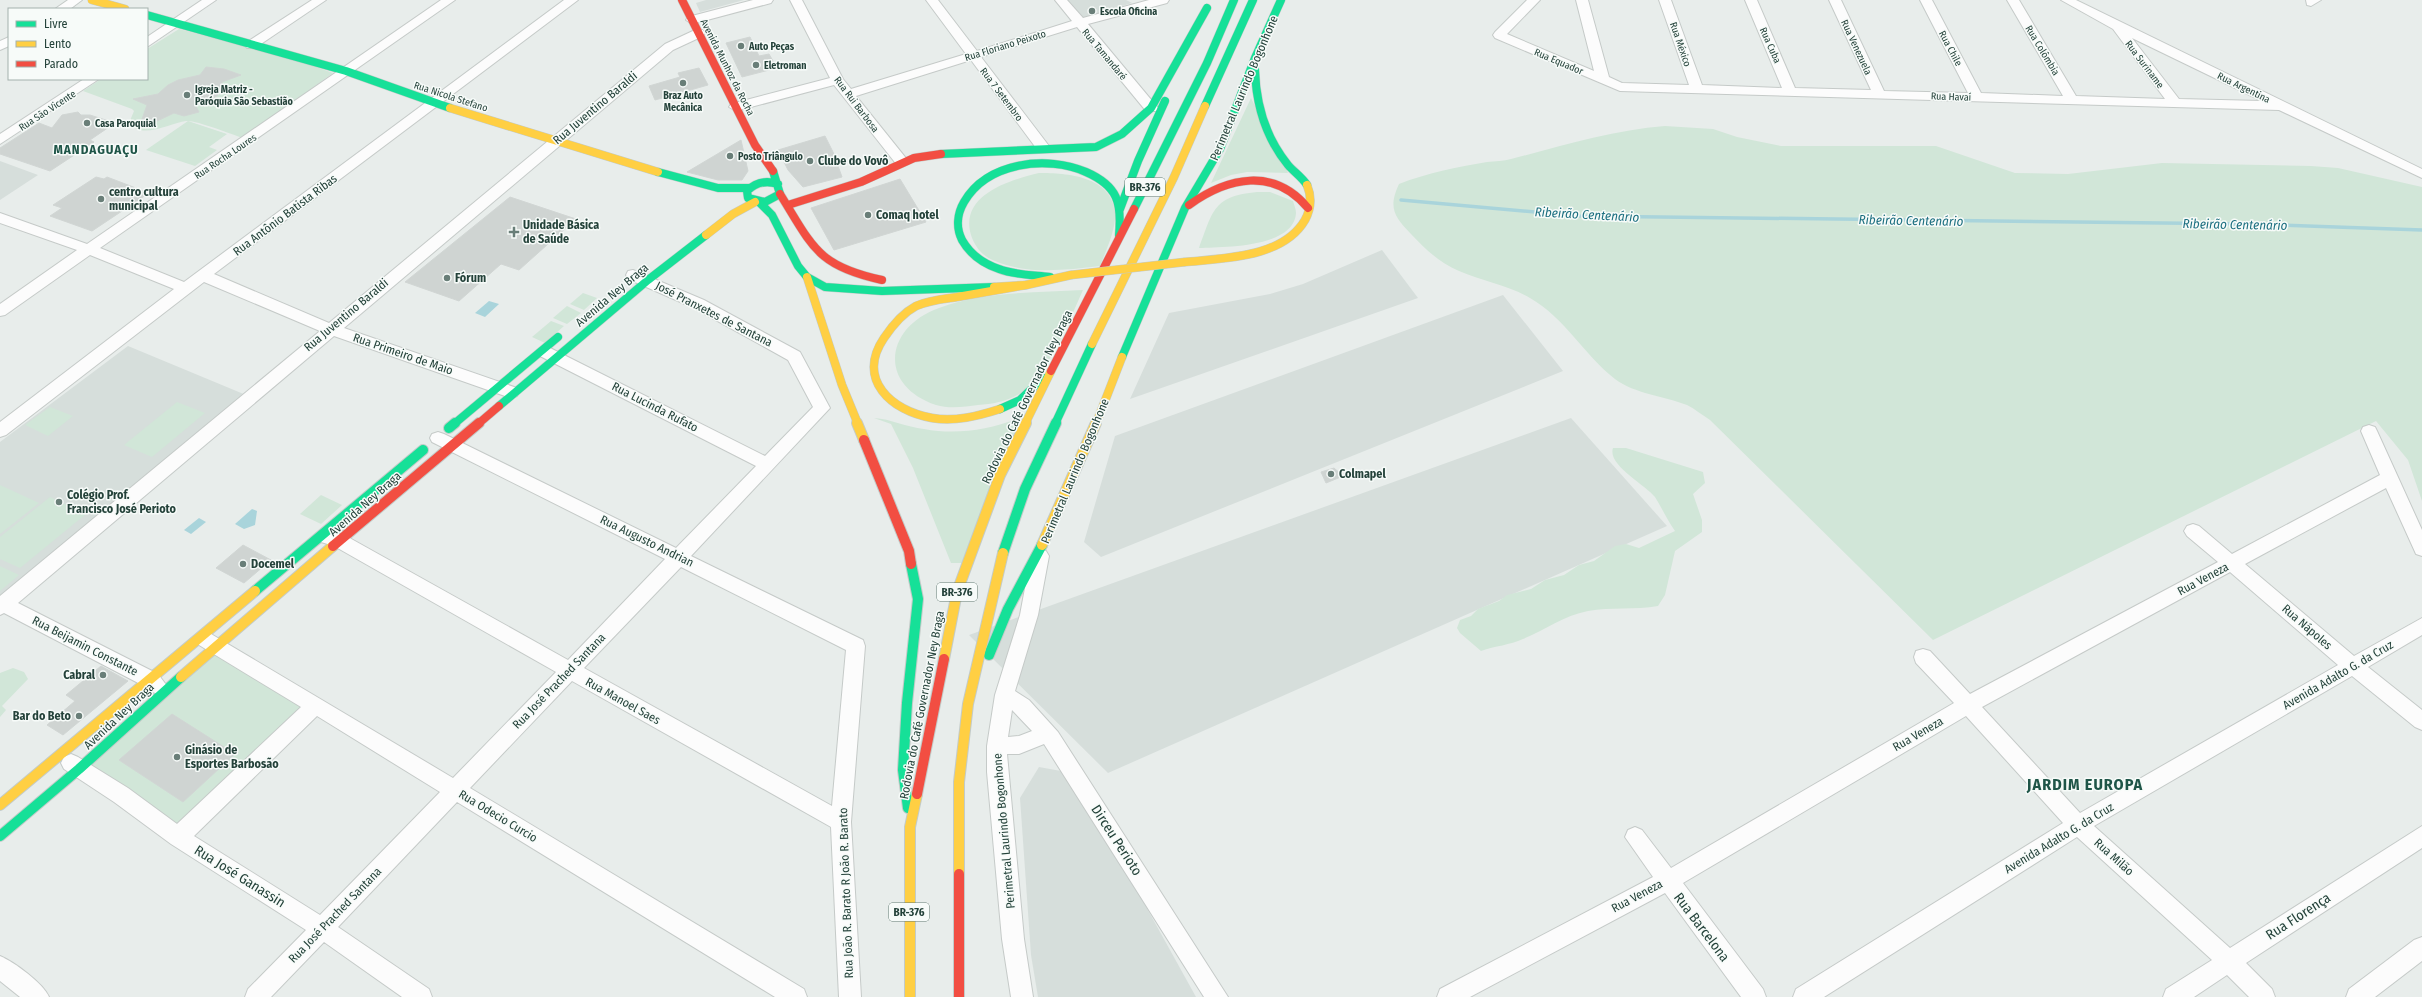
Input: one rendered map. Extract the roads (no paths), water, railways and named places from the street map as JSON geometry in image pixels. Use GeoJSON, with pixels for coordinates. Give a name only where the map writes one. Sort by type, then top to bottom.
{"type":"FeatureCollection","features":[{"type":"Feature","properties":{"kind":"main road"},"geometry":{"type":"LineString","coordinates":[[92,0],[121,8]]}},
{"type":"Feature","properties":{"kind":"main road","name":"Avenida Munhoz da Rocha"},"geometry":{"type":"LineString","coordinates":[[682,0],[755,145],[765,158],[781,190],[780,194]]}},
{"type":"Feature","properties":{"kind":"main road","name":"Rodovia do Café Governador Ney Braga"},"geometry":{"type":"LineString","coordinates":[[910,997],[910,827],[957,592],[1000,475],[1050,372],[1116,246],[1207,63],[1234,0]]}},
{"type":"Feature","properties":{"kind":"main road","name":"BR-376"},"geometry":{"type":"LineString","coordinates":[[959,997],[959,782],[968,704],[999,565],[1025,489],[1119,288],[1174,177],[1253,0]]}},
{"type":"Feature","properties":{"kind":"main road","name":"Perimetral Laurindo Bogonhone"},"geometry":{"type":"LineString","coordinates":[[1042,545],[1092,434],[1144,301],[1185,208],[1220,149],[1255,58],[1281,0]]}},
{"type":"Feature","properties":{"kind":"main road"},"geometry":{"type":"LineString","coordinates":[[1116,246],[1120,209],[1138,161],[1181,71],[1209,4]]}},
{"type":"Feature","properties":{"kind":"main road"},"geometry":{"type":"LineString","coordinates":[[788,205],[861,182],[902,162],[914,158],[940,154],[1096,147],[1122,134],[1151,108],[1209,4]]}},
{"type":"Feature","properties":{"kind":"main road","name":"Rua Nicola Stefano"},"geometry":{"type":"LineString","coordinates":[[148,16],[346,71],[433,103],[555,142],[718,188],[751,185],[764,181],[778,184]]}},
{"type":"Feature","properties":{"kind":"main road"},"geometry":{"type":"LineString","coordinates":[[780,194],[788,205],[800,229],[821,259],[841,270],[864,278],[897,281],[1050,277],[1253,253],[1292,237],[1306,224],[1310,213],[1311,199],[1308,187],[1280,154],[1262,118],[1255,91],[1255,58]]}},
{"type":"Feature","properties":{"kind":"main road"},"geometry":{"type":"LineString","coordinates":[[753,161],[755,145]]}},
{"type":"Feature","properties":{"kind":"main road"},"geometry":{"type":"LineString","coordinates":[[1050,277],[1008,273],[987,265],[961,244],[956,230],[958,208],[973,189],[997,172],[1036,164],[1063,165],[1097,176],[1107,182],[1118,199],[1120,209]]}},
{"type":"Feature","properties":{"kind":"main road"},"geometry":{"type":"LineString","coordinates":[[1185,208],[1203,194],[1218,187],[1258,180],[1277,183],[1291,188],[1306,203],[1310,213]]}},
{"type":"Feature","properties":{"kind":"main road"},"geometry":{"type":"LineString","coordinates":[[733,198],[751,185]]}},
{"type":"Feature","properties":{"kind":"main road"},"geometry":{"type":"LineString","coordinates":[[751,185],[748,198],[757,202],[772,215],[798,266],[807,277],[842,385],[909,551],[918,599],[907,703],[903,770],[910,827]]}},
{"type":"Feature","properties":{"kind":"main road","name":"Avenida Ney Braga"},"geometry":{"type":"LineString","coordinates":[[0,836],[79,769],[158,686],[321,534],[444,442],[514,393],[557,358],[637,276],[733,214],[757,202],[769,201],[780,194]]}},
{"type":"Feature","properties":{"kind":"main road"},"geometry":{"type":"LineString","coordinates":[[1050,372],[1023,398],[1010,406],[973,417],[946,419],[923,417],[885,400],[877,385],[872,367],[881,341],[909,311],[927,301],[1026,285],[1072,275]]}},
{"type":"Feature","properties":{"kind":"main road"},"geometry":{"type":"LineString","coordinates":[[807,277],[826,286],[854,290],[953,290],[1026,285]]}},
{"type":"Feature","properties":{"kind":"main road","name":"Avenida Ney Braga"},"geometry":{"type":"LineString","coordinates":[[0,805],[59,755],[158,686],[208,640],[340,541],[444,442],[497,386],[566,330]]}},
{"type":"Feature","properties":{"kind":"main road"},"geometry":{"type":"LineString","coordinates":[[968,704],[1008,609],[1042,545]]}},
{"type":"Feature","properties":{"kind":"street"},"geometry":{"type":"LineString","coordinates":[[63,8],[76,0]]}},
{"type":"Feature","properties":{"kind":"street"},"geometry":{"type":"LineString","coordinates":[[148,41],[210,0]]}},
{"type":"Feature","properties":{"kind":"street"},"geometry":{"type":"LineString","coordinates":[[251,45],[320,0]]}},
{"type":"Feature","properties":{"kind":"street","name":"Rua Rocha Loures"},"geometry":{"type":"LineString","coordinates":[[0,311],[449,0]]}},
{"type":"Feature","properties":{"kind":"street","name":"Rua Antônio Batista Ribas"},"geometry":{"type":"LineString","coordinates":[[0,431],[186,288],[572,0]]}},
{"type":"Feature","properties":{"kind":"street"},"geometry":{"type":"LineString","coordinates":[[692,20],[767,0]]}},
{"type":"Feature","properties":{"kind":"street","name":"Rua Rui Barbosa"},"geometry":{"type":"LineString","coordinates":[[796,0],[837,80],[902,162]]}},
{"type":"Feature","properties":{"kind":"street","name":"Rua 7 Setembro"},"geometry":{"type":"LineString","coordinates":[[932,0],[1044,149]]}},
{"type":"Feature","properties":{"kind":"street","name":"Rua Tamandaré"},"geometry":{"type":"LineString","coordinates":[[1061,0],[1151,108]]}},
{"type":"Feature","properties":{"kind":"street"},"geometry":{"type":"LineString","coordinates":[[1130,0],[1142,6]]}},
{"type":"Feature","properties":{"kind":"street","name":"Rua Floriano Peixoto"},"geometry":{"type":"LineString","coordinates":[[848,94],[1079,23],[1163,0]]}},
{"type":"Feature","properties":{"kind":"street","name":"Rua Equador"},"geometry":{"type":"LineString","coordinates":[[1534,0],[1499,36],[1620,87]]}},
{"type":"Feature","properties":{"kind":"street"},"geometry":{"type":"LineString","coordinates":[[1582,0],[1603,80]]}},
{"type":"Feature","properties":{"kind":"street","name":"Rua México"},"geometry":{"type":"LineString","coordinates":[[1665,0],[1696,88]]}},
{"type":"Feature","properties":{"kind":"street","name":"Rua Cuba"},"geometry":{"type":"LineString","coordinates":[[1751,0],[1790,91]]}},
{"type":"Feature","properties":{"kind":"street","name":"Rua Venezuela"},"geometry":{"type":"LineString","coordinates":[[1835,0],[1879,94]]}},
{"type":"Feature","properties":{"kind":"street","name":"Rua Chile"},"geometry":{"type":"LineString","coordinates":[[1926,0],[1976,97]]}},
{"type":"Feature","properties":{"kind":"street","name":"Rua Colômbia"},"geometry":{"type":"LineString","coordinates":[[2013,0],[2072,100]]}},
{"type":"Feature","properties":{"kind":"street","name":"Rua Argentina"},"geometry":{"type":"LineString","coordinates":[[2067,0],[2117,26],[2422,174]]}},
{"type":"Feature","properties":{"kind":"street","name":"Rua Suriname"},"geometry":{"type":"LineString","coordinates":[[2117,26],[2174,102]]}},
{"type":"Feature","properties":{"kind":"street","name":"Rua Juventino Baraldi"},"geometry":{"type":"LineString","coordinates":[[2,605],[330,329],[669,47],[699,33]]}},
{"type":"Feature","properties":{"kind":"street","name":"Rua São Vicente"},"geometry":{"type":"LineString","coordinates":[[0,140],[91,80]]}},
{"type":"Feature","properties":{"kind":"street"},"geometry":{"type":"LineString","coordinates":[[736,107],[837,80]]}},
{"type":"Feature","properties":{"kind":"street","name":"Rua Havaí"},"geometry":{"type":"LineString","coordinates":[[1620,87],[2282,106]]}},
{"type":"Feature","properties":{"kind":"street"},"geometry":{"type":"LineString","coordinates":[[0,218],[88,249],[186,288]]}},
{"type":"Feature","properties":{"kind":"street","name":"Rua Primeiro de Maio"},"geometry":{"type":"LineString","coordinates":[[204,276],[330,329],[514,393]]}},
{"type":"Feature","properties":{"kind":"street","name":"José Pranxetes de Santana"},"geometry":{"type":"LineString","coordinates":[[637,276],[699,304],[794,356]]}},
{"type":"Feature","properties":{"kind":"street","name":"Rua Lucinda Rufato"},"geometry":{"type":"LineString","coordinates":[[541,351],[768,465]]}},
{"type":"Feature","properties":{"kind":"street","name":"Rua José Prached Santana"},"geometry":{"type":"LineString","coordinates":[[256,997],[822,408],[794,356]]}},
{"type":"Feature","properties":{"kind":"street"},"geometry":{"type":"LineString","coordinates":[[2369,431],[2391,476],[2422,549]]}},
{"type":"Feature","properties":{"kind":"street","name":"Rua Augusto Andrian"},"geometry":{"type":"LineString","coordinates":[[444,442],[679,557],[856,646]]}},
{"type":"Feature","properties":{"kind":"street","name":"Rua Veneza"},"geometry":{"type":"LineString","coordinates":[[1448,997],[1667,881],[1968,705],[2233,563],[2391,476]]}},
{"type":"Feature","properties":{"kind":"street","name":"Rua Nápoles"},"geometry":{"type":"LineString","coordinates":[[2193,531],[2233,563],[2353,666],[2422,721]]}},
{"type":"Feature","properties":{"kind":"street","name":"Rua Manoel Saes"},"geometry":{"type":"LineString","coordinates":[[321,534],[340,541],[569,671],[841,822]]}},
{"type":"Feature","properties":{"kind":"street","name":"Perimetral Laurindo Bogonhone"},"geometry":{"type":"LineString","coordinates":[[1022,997],[1013,939],[996,772],[997,746],[1004,695],[1029,615],[1042,545]]}},
{"type":"Feature","properties":{"kind":"street","name":"Rua Beijamin Constante"},"geometry":{"type":"LineString","coordinates":[[2,605],[158,686]]}},
{"type":"Feature","properties":{"kind":"street","name":"Avenida Adalto G. da Cruz"},"geometry":{"type":"LineString","coordinates":[[1804,997],[2078,826],[2422,626]]}},
{"type":"Feature","properties":{"kind":"street","name":"Rua Odecio Curcio"},"geometry":{"type":"LineString","coordinates":[[208,640],[796,997]]}},
{"type":"Feature","properties":{"kind":"street","name":"Rua João R. Barato R João R. Barato"},"geometry":{"type":"LineString","coordinates":[[850,997],[841,822],[856,646]]}},
{"type":"Feature","properties":{"kind":"street","name":"Rua Milão"},"geometry":{"type":"LineString","coordinates":[[1923,657],[2078,826],[2229,961],[2264,997]]}},
{"type":"Feature","properties":{"kind":"street","name":"Dirceu Perioto"},"geometry":{"type":"LineString","coordinates":[[1004,695],[1022,706],[1051,738],[1217,997]]}},
{"type":"Feature","properties":{"kind":"street"},"geometry":{"type":"LineString","coordinates":[[178,837],[316,705]]}},
{"type":"Feature","properties":{"kind":"street"},"geometry":{"type":"LineString","coordinates":[[997,746],[1019,745],[1044,735],[1051,738]]}},
{"type":"Feature","properties":{"kind":"street","name":"Rua José Ganassin"},"geometry":{"type":"LineString","coordinates":[[59,755],[121,795],[178,837],[322,928],[421,997]]}},
{"type":"Feature","properties":{"kind":"street","name":"Rua Florença"},"geometry":{"type":"LineString","coordinates":[[2174,997],[2422,836]]}},
{"type":"Feature","properties":{"kind":"street","name":"Rua Barcelona"},"geometry":{"type":"LineString","coordinates":[[1635,837],[1754,997]]}},
{"type":"Feature","properties":{"kind":"street"},"geometry":{"type":"LineString","coordinates":[[2357,997],[2422,948]]}},
{"type":"Feature","properties":{"kind":"street"},"geometry":{"type":"LineString","coordinates":[[0,967],[38,997]]}},
{"type":"Feature","properties":{"kind":"water"},"geometry":{"type":"Polygon","coordinates":[[[489,301],[499,304],[485,317],[475,313],[489,301]]]}},
{"type":"Feature","properties":{"kind":"water"},"geometry":{"type":"Polygon","coordinates":[[[252,509],[257,511],[255,525],[244,529],[235,524],[252,509]]]}},
{"type":"Feature","properties":{"kind":"water"},"geometry":{"type":"Polygon","coordinates":[[[199,518],[206,522],[191,534],[184,530],[199,518]]]}},
{"type":"Feature","properties":{"kind":"waterway","name":"Ribeirão Centenário"},"geometry":{"type":"LineString","coordinates":[[1401,200],[1580,216],[2249,224],[2422,230]]}},
{"type":"Feature","properties":{"kind":"place","name":"Escola Oficina"},"geometry":{"type":"Point","coordinates":[1092,11]}},
{"type":"Feature","properties":{"kind":"place","name":"Auto Peças"},"geometry":{"type":"Point","coordinates":[741,46]}},
{"type":"Feature","properties":{"kind":"place","name":"Eletroman"},"geometry":{"type":"Point","coordinates":[756,65]}},
{"type":"Feature","properties":{"kind":"place","name":"Braz Auto Mecânica"},"geometry":{"type":"Point","coordinates":[683,83]}},
{"type":"Feature","properties":{"kind":"place","name":"Igreja Matriz - Paróquia São Sebastião"},"geometry":{"type":"Point","coordinates":[187,95]}},
{"type":"Feature","properties":{"kind":"place","name":"Casa Paroquial"},"geometry":{"type":"Point","coordinates":[87,123]}},
{"type":"Feature","properties":{"kind":"place","name":"Posto Triângulo"},"geometry":{"type":"Point","coordinates":[730,156]}},
{"type":"Feature","properties":{"kind":"place","name":"Clube do Vovô"},"geometry":{"type":"Point","coordinates":[810,161]}},
{"type":"Feature","properties":{"kind":"place","name":"centro cultura municipal"},"geometry":{"type":"Point","coordinates":[101,199]}},
{"type":"Feature","properties":{"kind":"place","name":"Comaq hotel"},"geometry":{"type":"Point","coordinates":[868,215]}},
{"type":"Feature","properties":{"kind":"place","name":"Unidade Básica de Saúde"},"geometry":{"type":"Point","coordinates":[514,232]}},
{"type":"Feature","properties":{"kind":"place","name":"Fórum"},"geometry":{"type":"Point","coordinates":[447,278]}},
{"type":"Feature","properties":{"kind":"place","name":"Colmapel"},"geometry":{"type":"Point","coordinates":[1331,474]}},
{"type":"Feature","properties":{"kind":"place","name":"Colégio Prof. Francisco José Perioto"},"geometry":{"type":"Point","coordinates":[59,502]}},
{"type":"Feature","properties":{"kind":"place","name":"Docemel"},"geometry":{"type":"Point","coordinates":[243,564]}},
{"type":"Feature","properties":{"kind":"place","name":"Cabral"},"geometry":{"type":"Point","coordinates":[103,675]}},
{"type":"Feature","properties":{"kind":"place","name":"Bar do Beto"},"geometry":{"type":"Point","coordinates":[79,716]}},
{"type":"Feature","properties":{"kind":"place","name":"Ginásio de Esportes Barbosão"},"geometry":{"type":"Point","coordinates":[177,757]}},
{"type":"Feature","properties":{"kind":"district","name":"MANDAGUAÇU"},"geometry":{"type":"Point","coordinates":[96,149]}},
{"type":"Feature","properties":{"kind":"district","name":"JARDIM EUROPA"},"geometry":{"type":"Point","coordinates":[2085,784]}}]}
